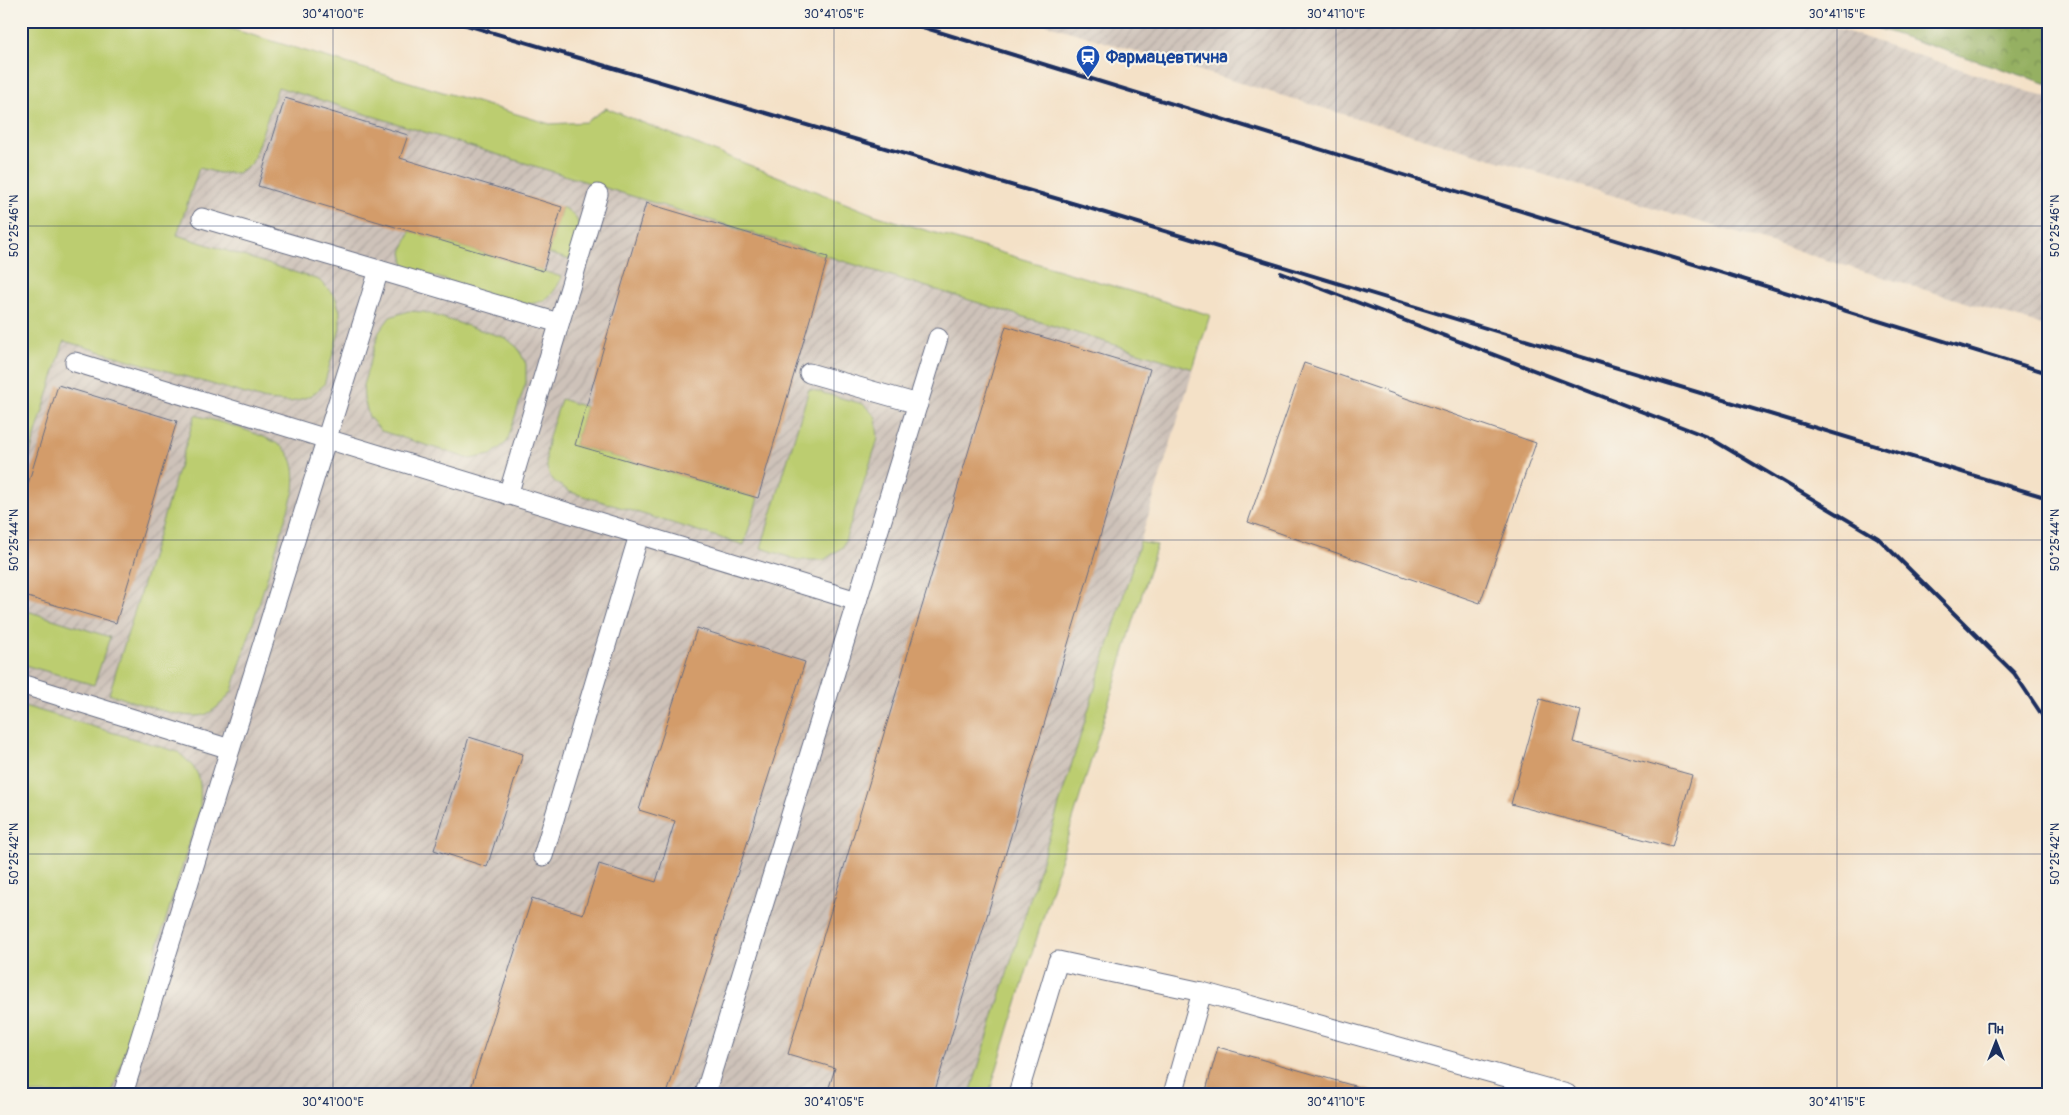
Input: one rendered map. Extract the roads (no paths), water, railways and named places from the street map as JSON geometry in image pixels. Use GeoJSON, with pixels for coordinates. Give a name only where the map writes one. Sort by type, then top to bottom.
{"type":"FeatureCollection","features":[{"type":"Feature","properties":{"kind":"lane"},"geometry":{"type":"LineString","coordinates":[[508,495],[598,194]]}},
{"type":"Feature","properties":{"kind":"lane"},"geometry":{"type":"LineString","coordinates":[[202,218],[560,323]]}},
{"type":"Feature","properties":{"kind":"lane"},"geometry":{"type":"LineString","coordinates":[[123,1094],[379,270]]}},
{"type":"Feature","properties":{"kind":"lane"},"geometry":{"type":"LineString","coordinates":[[705,1094],[938,338]]}},
{"type":"Feature","properties":{"kind":"lane"},"geometry":{"type":"LineString","coordinates":[[75,362],[857,601]]}},
{"type":"Feature","properties":{"kind":"lane"},"geometry":{"type":"LineString","coordinates":[[809,373],[918,404]]}},
{"type":"Feature","properties":{"kind":"lane"},"geometry":{"type":"LineString","coordinates":[[543,856],[639,535]]}},
{"type":"Feature","properties":{"kind":"lane"},"geometry":{"type":"LineString","coordinates":[[21,684],[230,748]]}},
{"type":"Feature","properties":{"kind":"lane"},"geometry":{"type":"LineString","coordinates":[[1018,1094],[1058,961],[1202,992],[1567,1094]]}},
{"type":"Feature","properties":{"kind":"lane"},"geometry":{"type":"LineString","coordinates":[[1172,1094],[1202,992]]}},
{"type":"Feature","properties":{"kind":"railway"},"geometry":{"type":"LineString","coordinates":[[453,21],[1082,206],[2048,498]]}},
{"type":"Feature","properties":{"kind":"railway"},"geometry":{"type":"LineString","coordinates":[[903,21],[2048,373]]}},
{"type":"Feature","properties":{"kind":"railway"},"geometry":{"type":"LineString","coordinates":[[1281,273],[1708,437],[1878,538],[2014,673],[2048,724]]}},
{"type":"Feature","properties":{"kind":"place","name":"Фармацевтична"},"geometry":{"type":"Point","coordinates":[1088,78]}}]}
